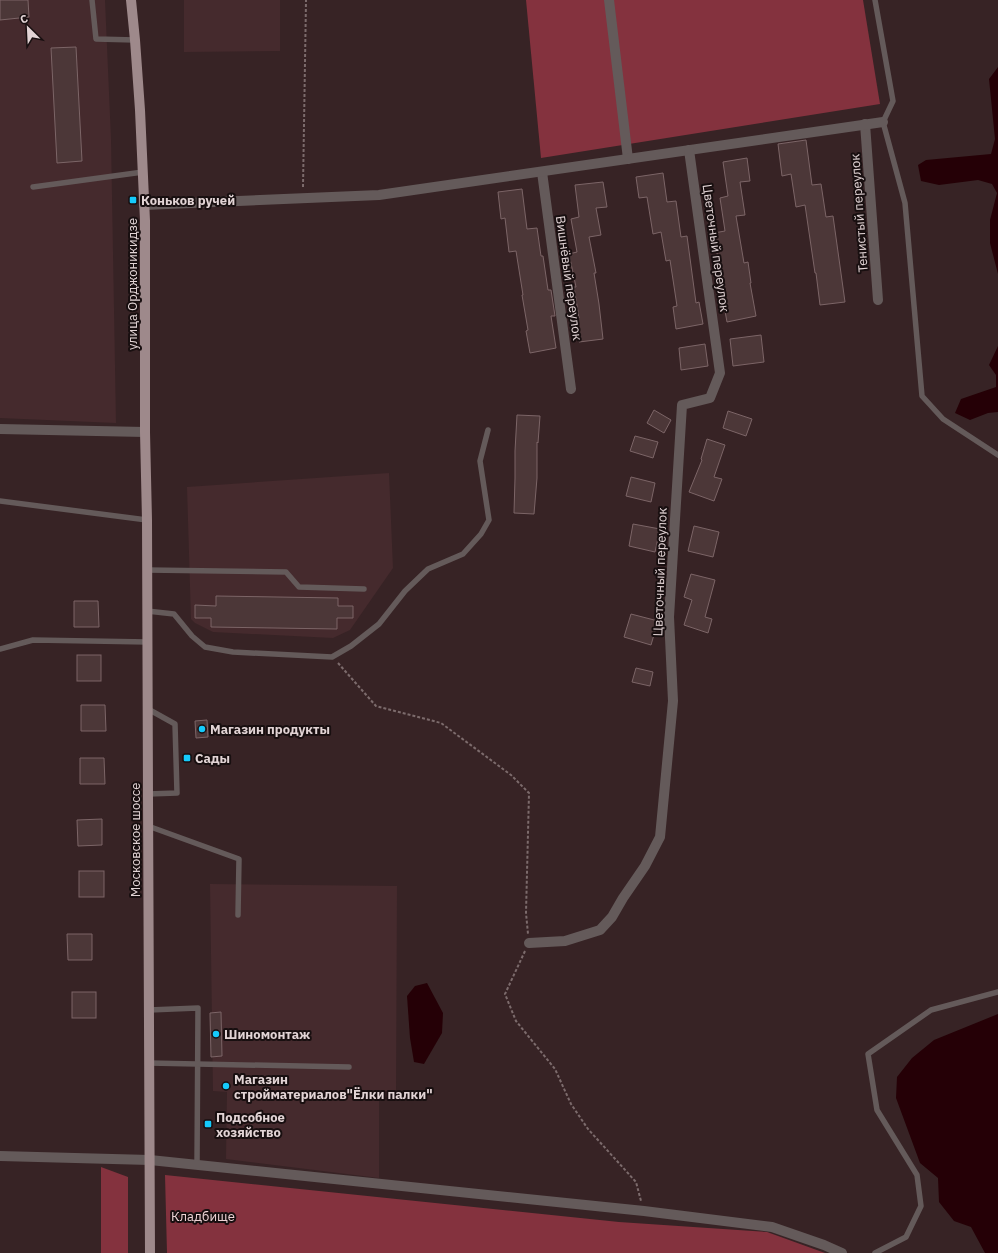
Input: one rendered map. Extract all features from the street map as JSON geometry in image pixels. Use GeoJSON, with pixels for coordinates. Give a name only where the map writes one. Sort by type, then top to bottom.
{"type":"FeatureCollection","features":[{"type":"Feature","properties":{"kind":"main road","name":"улица Орджоникидзе"},"geometry":{"type":"LineString","coordinates":[[131,0],[140,110],[143,172],[147,520]]}},
{"type":"Feature","properties":{"kind":"main road","name":"Московское шоссе"},"geometry":{"type":"LineString","coordinates":[[147,520],[150,1253]]}},
{"type":"Feature","properties":{"kind":"street"},"geometry":{"type":"LineString","coordinates":[[609,0],[628,159]]}},
{"type":"Feature","properties":{"kind":"street"},"geometry":{"type":"LineString","coordinates":[[144,205],[380,196],[883,122]]}},
{"type":"Feature","properties":{"kind":"street","name":"Тенистый переулок"},"geometry":{"type":"LineString","coordinates":[[865,124],[878,300]]}},
{"type":"Feature","properties":{"kind":"street","name":"Цветочный переулок"},"geometry":{"type":"LineString","coordinates":[[529,943],[565,941],[600,930],[612,917],[623,898],[646,866],[660,837],[673,701],[669,617],[682,405],[710,398],[720,373],[689,150]]}},
{"type":"Feature","properties":{"kind":"street","name":"Вишнёвый переулок"},"geometry":{"type":"LineString","coordinates":[[542,172],[571,389]]}},
{"type":"Feature","properties":{"kind":"street"},"geometry":{"type":"LineString","coordinates":[[0,429],[145,432]]}},
{"type":"Feature","properties":{"kind":"street"},"geometry":{"type":"LineString","coordinates":[[0,1156],[150,1160],[197,1164],[644,1211],[772,1227],[824,1245],[842,1253]]}},
{"type":"Feature","properties":{"kind":"lane"},"geometry":{"type":"LineString","coordinates":[[92,0],[96,39],[135,40]]}},
{"type":"Feature","properties":{"kind":"lane"},"geometry":{"type":"LineString","coordinates":[[875,0],[893,101],[883,122],[905,203],[922,396],[943,420],[998,456]]}},
{"type":"Feature","properties":{"kind":"lane"},"geometry":{"type":"LineString","coordinates":[[33,187],[143,172]]}},
{"type":"Feature","properties":{"kind":"lane"},"geometry":{"type":"LineString","coordinates":[[147,611],[174,614],[192,636],[205,647],[233,652],[332,657],[351,646],[379,624],[405,591],[428,569],[462,554],[481,534],[489,520],[480,461],[488,430]]}},
{"type":"Feature","properties":{"kind":"lane"},"geometry":{"type":"LineString","coordinates":[[0,501],[147,520]]}},
{"type":"Feature","properties":{"kind":"lane"},"geometry":{"type":"LineString","coordinates":[[147,570],[286,572],[299,587],[364,590]]}},
{"type":"Feature","properties":{"kind":"lane"},"geometry":{"type":"LineString","coordinates":[[0,649],[33,640],[148,642]]}},
{"type":"Feature","properties":{"kind":"lane"},"geometry":{"type":"LineString","coordinates":[[148,709],[175,724],[177,793],[148,794]]}},
{"type":"Feature","properties":{"kind":"lane"},"geometry":{"type":"LineString","coordinates":[[148,826],[238,859],[238,915]]}},
{"type":"Feature","properties":{"kind":"lane"},"geometry":{"type":"LineString","coordinates":[[875,1253],[906,1237],[921,1206],[917,1175],[877,1110],[868,1054],[931,1010],[998,992]]}},
{"type":"Feature","properties":{"kind":"lane"},"geometry":{"type":"LineString","coordinates":[[149,1010],[198,1008],[197,1164]]}},
{"type":"Feature","properties":{"kind":"lane"},"geometry":{"type":"LineString","coordinates":[[150,1064],[349,1067]]}},
{"type":"Feature","properties":{"kind":"path"},"geometry":{"type":"LineString","coordinates":[[303,199],[306,0]]}},
{"type":"Feature","properties":{"kind":"path"},"geometry":{"type":"LineString","coordinates":[[332,657],[376,706],[441,723],[511,775],[528,793],[526,913],[529,943],[505,994],[516,1022],[555,1069],[571,1104],[588,1129],[636,1182],[644,1211]]}},
{"type":"Feature","properties":{"kind":"shaded area"},"geometry":{"type":"Polygon","coordinates":[[[0,0],[105,0],[111,139],[116,423],[0,418],[0,0]]]}},
{"type":"Feature","properties":{"kind":"shaded area"},"geometry":{"type":"Polygon","coordinates":[[[184,0],[280,0],[280,51],[184,52],[184,0]]]}},
{"type":"Feature","properties":{"kind":"shaded area"},"geometry":{"type":"Polygon","coordinates":[[[998,67],[998,274],[990,243],[990,220],[997,193],[992,184],[978,180],[939,185],[921,181],[918,165],[926,160],[991,154],[995,139],[989,79],[998,67]]]}},
{"type":"Feature","properties":{"kind":"shaded area"},"geometry":{"type":"Polygon","coordinates":[[[998,346],[998,412],[988,413],[970,420],[955,413],[961,399],[996,387],[996,375],[989,365],[998,346]]]}},
{"type":"Feature","properties":{"kind":"shaded area"},"geometry":{"type":"Polygon","coordinates":[[[389,473],[393,568],[350,630],[333,638],[213,632],[195,623],[191,619],[187,487],[389,473]]]}},
{"type":"Feature","properties":{"kind":"shaded area"},"geometry":{"type":"Polygon","coordinates":[[[210,884],[397,886],[396,1097],[379,1097],[379,1178],[226,1159],[227,1092],[213,1091],[210,884]]]}},
{"type":"Feature","properties":{"kind":"shaded area"},"geometry":{"type":"Polygon","coordinates":[[[427,983],[443,1013],[442,1033],[424,1064],[414,1062],[410,1038],[407,996],[415,986],[427,983]]]}},
{"type":"Feature","properties":{"kind":"shaded area"},"geometry":{"type":"Polygon","coordinates":[[[998,1014],[998,1253],[985,1253],[971,1227],[954,1221],[939,1202],[938,1178],[920,1163],[896,1098],[897,1077],[912,1058],[934,1040],[998,1014]]]}},
{"type":"Feature","properties":{"kind":"green space"},"geometry":{"type":"Polygon","coordinates":[[[526,0],[863,0],[880,104],[541,158],[526,0]]]}},
{"type":"Feature","properties":{"kind":"green space"},"geometry":{"type":"Polygon","coordinates":[[[101,1167],[128,1177],[128,1253],[101,1253],[101,1167]]]}},
{"type":"Feature","properties":{"kind":"green space","name":"Кладбище"},"geometry":{"type":"Polygon","coordinates":[[[165,1175],[619,1222],[767,1232],[825,1253],[167,1253],[165,1175]]]}},
{"type":"Feature","properties":{"kind":"building"},"geometry":{"type":"Polygon","coordinates":[[[0,0],[28,0],[29,17],[0,20],[0,0]]]}},
{"type":"Feature","properties":{"kind":"building"},"geometry":{"type":"Polygon","coordinates":[[[76,47],[82,161],[57,163],[51,48],[76,47]]]}},
{"type":"Feature","properties":{"kind":"building"},"geometry":{"type":"Polygon","coordinates":[[[806,140],[812,185],[821,184],[826,217],[833,216],[845,302],[820,305],[805,205],[796,207],[791,174],[782,176],[778,144],[806,140]]]}},
{"type":"Feature","properties":{"kind":"building"},"geometry":{"type":"Polygon","coordinates":[[[747,158],[750,181],[740,182],[745,215],[736,216],[744,263],[748,262],[756,316],[727,322],[714,233],[725,231],[720,198],[728,196],[723,162],[747,158]]]}},
{"type":"Feature","properties":{"kind":"building"},"geometry":{"type":"Polygon","coordinates":[[[663,173],[667,202],[676,201],[681,237],[687,236],[696,303],[699,302],[703,324],[676,329],[673,307],[677,306],[670,260],[666,261],[661,232],[653,234],[647,197],[639,198],[636,177],[663,173]]]}},
{"type":"Feature","properties":{"kind":"building"},"geometry":{"type":"Polygon","coordinates":[[[603,182],[607,207],[596,208],[601,235],[589,237],[596,273],[594,273],[603,339],[579,342],[576,319],[579,318],[574,287],[576,287],[569,254],[577,252],[571,219],[579,217],[575,185],[603,182]]]}},
{"type":"Feature","properties":{"kind":"building"},"geometry":{"type":"Polygon","coordinates":[[[522,189],[527,229],[537,228],[541,256],[543,256],[548,290],[551,290],[555,316],[551,316],[556,348],[530,353],[516,251],[509,252],[505,218],[501,219],[498,192],[522,189]]]}},
{"type":"Feature","properties":{"kind":"building"},"geometry":{"type":"Polygon","coordinates":[[[761,335],[764,362],[733,366],[730,339],[761,335]]]}},
{"type":"Feature","properties":{"kind":"building"},"geometry":{"type":"Polygon","coordinates":[[[705,344],[708,366],[681,370],[679,348],[705,344]]]}},
{"type":"Feature","properties":{"kind":"building"},"geometry":{"type":"Polygon","coordinates":[[[654,410],[671,420],[664,433],[647,423],[654,410]]]}},
{"type":"Feature","properties":{"kind":"building"},"geometry":{"type":"Polygon","coordinates":[[[728,411],[752,419],[746,436],[723,428],[728,411]]]}},
{"type":"Feature","properties":{"kind":"building"},"geometry":{"type":"Polygon","coordinates":[[[517,415],[540,416],[538,443],[537,442],[537,478],[534,514],[514,513],[517,415]]]}},
{"type":"Feature","properties":{"kind":"building"},"geometry":{"type":"Polygon","coordinates":[[[635,436],[658,442],[653,458],[630,451],[635,436]]]}},
{"type":"Feature","properties":{"kind":"building"},"geometry":{"type":"Polygon","coordinates":[[[707,439],[725,445],[714,477],[722,479],[714,501],[689,492],[702,460],[701,459],[707,439]]]}},
{"type":"Feature","properties":{"kind":"building"},"geometry":{"type":"Polygon","coordinates":[[[631,477],[655,483],[651,502],[626,496],[631,477]]]}},
{"type":"Feature","properties":{"kind":"building"},"geometry":{"type":"Polygon","coordinates":[[[633,524],[660,529],[655,552],[629,546],[633,524]]]}},
{"type":"Feature","properties":{"kind":"building"},"geometry":{"type":"Polygon","coordinates":[[[694,526],[719,532],[713,557],[688,551],[694,526]]]}},
{"type":"Feature","properties":{"kind":"building"},"geometry":{"type":"Polygon","coordinates":[[[691,574],[715,580],[705,617],[712,619],[708,633],[684,625],[692,600],[684,597],[691,574]]]}},
{"type":"Feature","properties":{"kind":"building"},"geometry":{"type":"Polygon","coordinates":[[[216,596],[338,598],[338,606],[353,606],[353,618],[337,618],[337,629],[211,627],[211,618],[195,618],[195,605],[216,606],[216,596]]]}},
{"type":"Feature","properties":{"kind":"building"},"geometry":{"type":"Polygon","coordinates":[[[74,601],[98,601],[99,627],[74,627],[74,601]]]}},
{"type":"Feature","properties":{"kind":"building"},"geometry":{"type":"Polygon","coordinates":[[[631,614],[658,621],[651,645],[624,637],[631,614]]]}},
{"type":"Feature","properties":{"kind":"building"},"geometry":{"type":"Polygon","coordinates":[[[77,655],[101,655],[101,681],[77,681],[77,655]]]}},
{"type":"Feature","properties":{"kind":"building"},"geometry":{"type":"Polygon","coordinates":[[[636,668],[653,672],[650,686],[632,682],[636,668]]]}},
{"type":"Feature","properties":{"kind":"building"},"geometry":{"type":"Polygon","coordinates":[[[81,705],[105,705],[106,731],[81,731],[81,705]]]}},
{"type":"Feature","properties":{"kind":"building","name":"Магазин продукты"},"geometry":{"type":"Polygon","coordinates":[[[207,720],[208,737],[196,738],[195,721],[207,720]]]}},
{"type":"Feature","properties":{"kind":"building"},"geometry":{"type":"Polygon","coordinates":[[[80,758],[104,758],[105,784],[80,784],[80,758]]]}},
{"type":"Feature","properties":{"kind":"building"},"geometry":{"type":"Polygon","coordinates":[[[102,819],[102,845],[78,846],[77,820],[102,819]]]}},
{"type":"Feature","properties":{"kind":"building"},"geometry":{"type":"Polygon","coordinates":[[[79,871],[104,871],[104,897],[79,897],[79,871]]]}},
{"type":"Feature","properties":{"kind":"building"},"geometry":{"type":"Polygon","coordinates":[[[67,934],[92,934],[92,960],[68,960],[67,934]]]}},
{"type":"Feature","properties":{"kind":"building"},"geometry":{"type":"Polygon","coordinates":[[[72,992],[96,992],[96,1018],[72,1018],[72,992]]]}},
{"type":"Feature","properties":{"kind":"building","name":"Шиномонтаж"},"geometry":{"type":"Polygon","coordinates":[[[221,1012],[222,1056],[211,1057],[210,1013],[221,1012]]]}},
{"type":"Feature","properties":{"kind":"place","name":"Коньков ручей"},"geometry":{"type":"Point","coordinates":[133,200]}},
{"type":"Feature","properties":{"kind":"place","name":"Магазин продукты"},"geometry":{"type":"Point","coordinates":[202,729]}},
{"type":"Feature","properties":{"kind":"place","name":"Сады"},"geometry":{"type":"Point","coordinates":[187,758]}},
{"type":"Feature","properties":{"kind":"place","name":"Шиномонтаж"},"geometry":{"type":"Point","coordinates":[216,1034]}},
{"type":"Feature","properties":{"kind":"place","name":"Магазин стройматериалов\"Ёлки палки\""},"geometry":{"type":"Point","coordinates":[226,1086]}},
{"type":"Feature","properties":{"kind":"place","name":"Подсобное хозяйство"},"geometry":{"type":"Point","coordinates":[208,1124]}}]}
